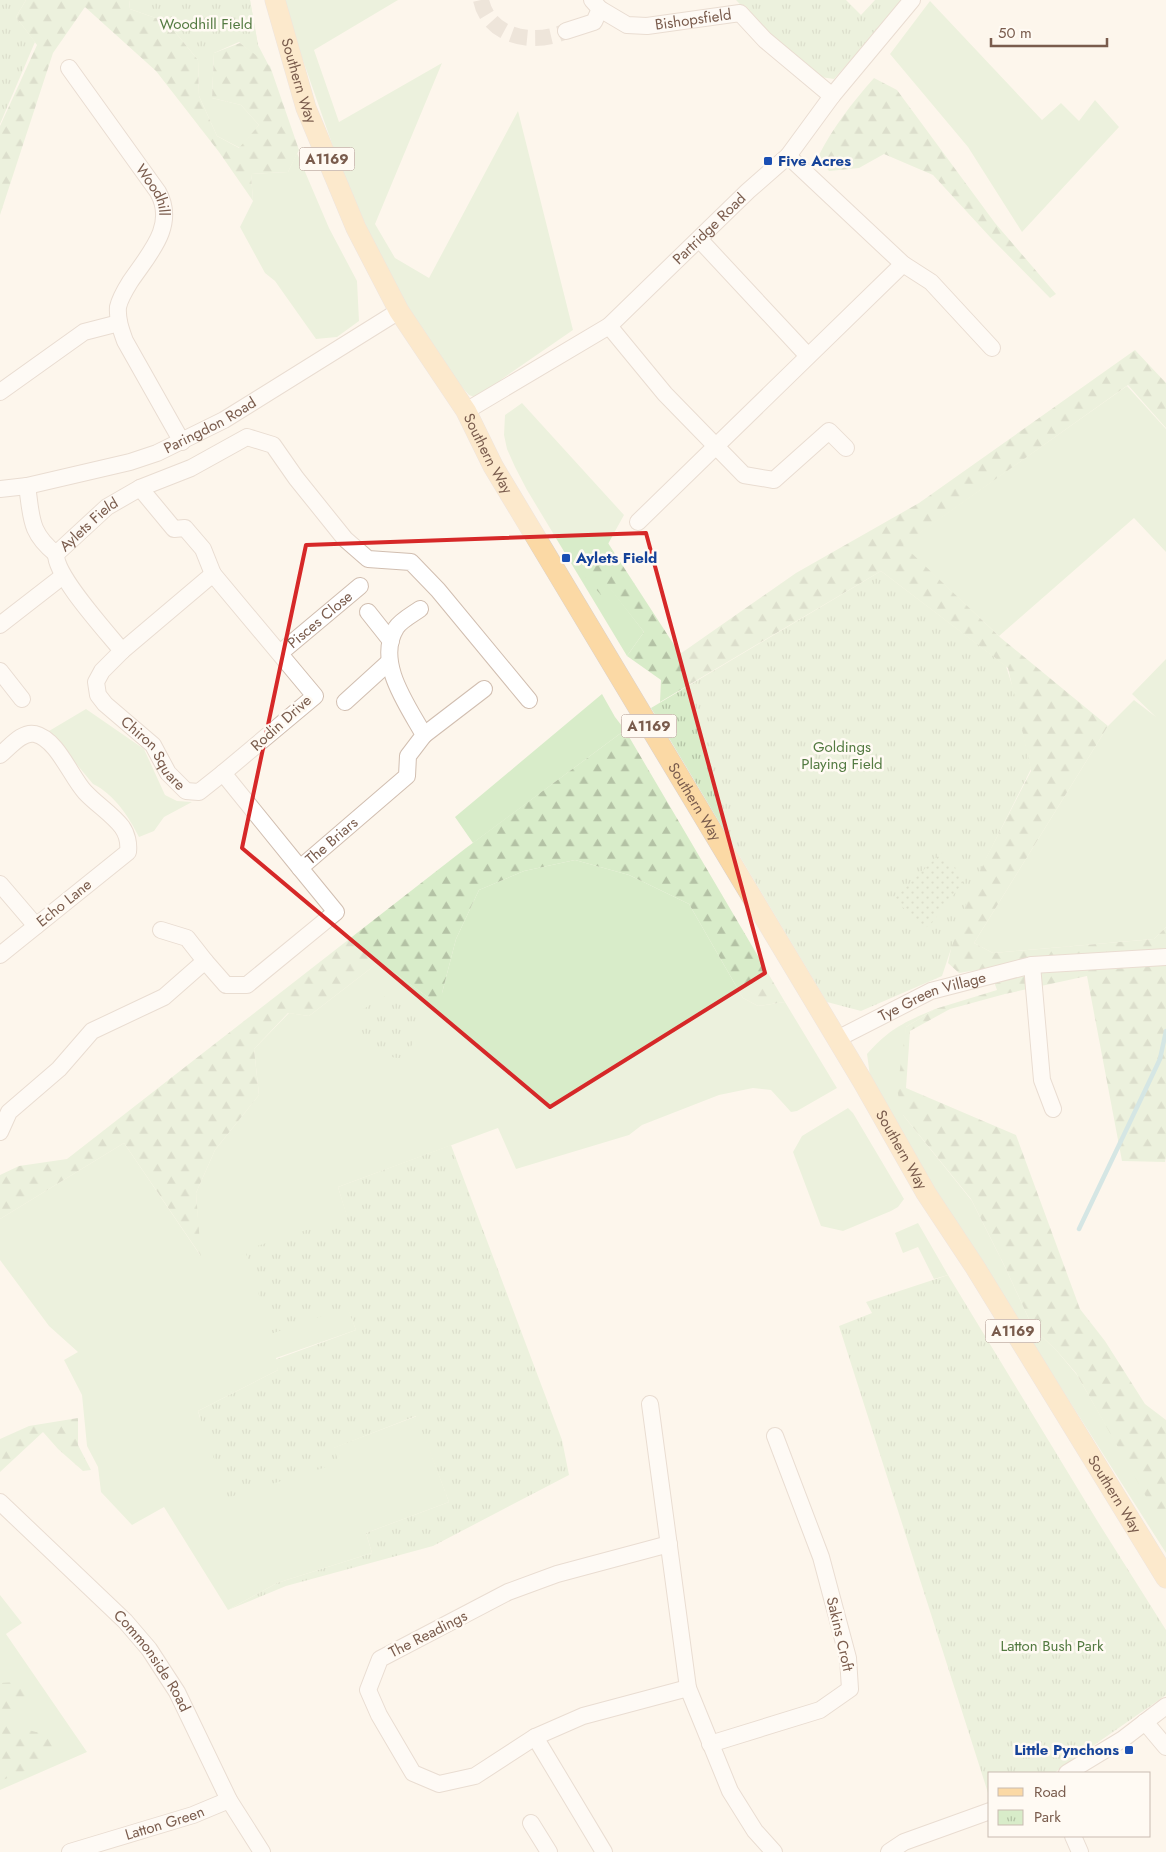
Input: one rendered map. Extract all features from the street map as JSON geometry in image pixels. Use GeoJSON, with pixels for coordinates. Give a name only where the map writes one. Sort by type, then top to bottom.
{"type":"FeatureCollection","features":[{"type":"Feature","properties":{"kind":"main road","name":"Southern Way"},"geometry":{"type":"LineString","coordinates":[[275,0],[306,108],[356,228],[399,311],[466,412],[493,466],[837,1039],[926,1193],[974,1267],[1166,1578]]}},
{"type":"Feature","properties":{"kind":"street","name":"Partridge Road"},"geometry":{"type":"LineString","coordinates":[[466,412],[609,326],[788,156],[832,96],[912,0]]}},
{"type":"Feature","properties":{"kind":"street","name":"Bishopsfield"},"geometry":{"type":"LineString","coordinates":[[596,4],[627,25],[647,26],[740,13],[765,40],[832,96]]}},
{"type":"Feature","properties":{"kind":"street"},"geometry":{"type":"LineString","coordinates":[[566,31],[594,22],[596,4]]}},
{"type":"Feature","properties":{"kind":"street","name":"Woodhill"},"geometry":{"type":"LineString","coordinates":[[69,68],[158,192],[165,208],[166,216],[161,234],[121,297],[118,306],[119,323],[125,341],[182,442]]}},
{"type":"Feature","properties":{"kind":"street"},"geometry":{"type":"LineString","coordinates":[[788,156],[903,264],[932,282],[992,348]]}},
{"type":"Feature","properties":{"kind":"street"},"geometry":{"type":"LineString","coordinates":[[699,239],[808,356]]}},
{"type":"Feature","properties":{"kind":"street"},"geometry":{"type":"LineString","coordinates":[[638,522],[903,264]]}},
{"type":"Feature","properties":{"kind":"street","name":"Paringdon Road"},"geometry":{"type":"LineString","coordinates":[[0,489],[27,486],[130,462],[158,453],[224,420],[399,311]]}},
{"type":"Feature","properties":{"kind":"street"},"geometry":{"type":"LineString","coordinates":[[0,392],[84,332],[119,323]]}},
{"type":"Feature","properties":{"kind":"street"},"geometry":{"type":"LineString","coordinates":[[609,326],[666,394],[744,475],[774,480],[829,432],[846,448]]}},
{"type":"Feature","properties":{"kind":"street","name":"Aylets Field"},"geometry":{"type":"LineString","coordinates":[[27,486],[32,525],[43,544],[56,554],[107,507],[140,488],[191,468],[247,437],[273,445],[296,478],[345,539],[368,559],[411,562],[438,590],[529,700]]}},
{"type":"Feature","properties":{"kind":"street","name":"Rodin Drive"},"geometry":{"type":"LineString","coordinates":[[140,488],[174,528],[185,528],[204,549],[212,574],[315,696],[223,773]]}},
{"type":"Feature","properties":{"kind":"street"},"geometry":{"type":"LineString","coordinates":[[56,554],[63,576],[122,651],[212,574]]}},
{"type":"Feature","properties":{"kind":"street"},"geometry":{"type":"LineString","coordinates":[[0,625],[63,576]]}},
{"type":"Feature","properties":{"kind":"street","name":"Pisces Close"},"geometry":{"type":"LineString","coordinates":[[280,653],[360,586]]}},
{"type":"Feature","properties":{"kind":"street"},"geometry":{"type":"LineString","coordinates":[[420,609],[396,626],[391,640],[389,662],[397,687],[424,735]]}},
{"type":"Feature","properties":{"kind":"street"},"geometry":{"type":"LineString","coordinates":[[368,612],[391,640]]}},
{"type":"Feature","properties":{"kind":"street","name":"Chiron Square"},"geometry":{"type":"LineString","coordinates":[[122,651],[102,671],[96,682],[98,695],[105,704],[153,744],[168,773],[186,791],[199,792],[223,773]]}},
{"type":"Feature","properties":{"kind":"street"},"geometry":{"type":"LineString","coordinates":[[346,702],[389,662]]}},
{"type":"Feature","properties":{"kind":"street"},"geometry":{"type":"LineString","coordinates":[[0,671],[22,699]]}},
{"type":"Feature","properties":{"kind":"street","name":"The Briars"},"geometry":{"type":"LineString","coordinates":[[161,930],[187,938],[226,984],[247,985],[336,912],[300,868],[407,776],[408,756],[424,735],[484,689]]}},
{"type":"Feature","properties":{"kind":"street","name":"Echo Lane"},"geometry":{"type":"LineString","coordinates":[[0,754],[24,735],[38,735],[48,741],[84,791],[123,828],[129,845],[128,852],[0,955]]}},
{"type":"Feature","properties":{"kind":"street"},"geometry":{"type":"LineString","coordinates":[[223,773],[300,868]]}},
{"type":"Feature","properties":{"kind":"street"},"geometry":{"type":"LineString","coordinates":[[0,884],[36,926]]}},
{"type":"Feature","properties":{"kind":"street","name":"Tye Green Village"},"geometry":{"type":"LineString","coordinates":[[837,1039],[931,991],[1032,965],[1166,957]]}},
{"type":"Feature","properties":{"kind":"street"},"geometry":{"type":"LineString","coordinates":[[0,1132],[9,1112],[59,1069],[92,1031],[164,997],[205,961]]}},
{"type":"Feature","properties":{"kind":"street"},"geometry":{"type":"LineString","coordinates":[[1032,965],[1042,1080],[1053,1109]]}},
{"type":"Feature","properties":{"kind":"street"},"geometry":{"type":"LineString","coordinates":[[650,1404],[688,1688],[730,1791],[755,1831],[774,1852]]}},
{"type":"Feature","properties":{"kind":"street","name":"Sakins Croft"},"geometry":{"type":"LineString","coordinates":[[710,1744],[820,1710],[850,1689],[848,1658],[821,1557],[775,1436]]}},
{"type":"Feature","properties":{"kind":"street","name":"Commonside Road"},"geometry":{"type":"LineString","coordinates":[[0,1502],[125,1621],[149,1649],[176,1692],[229,1800],[262,1852]]}},
{"type":"Feature","properties":{"kind":"street","name":"The Readings"},"geometry":{"type":"LineString","coordinates":[[669,1544],[557,1574],[508,1592],[380,1659],[368,1690],[379,1715],[413,1772],[439,1784],[475,1776],[535,1737],[582,1716],[688,1688]]}},
{"type":"Feature","properties":{"kind":"street"},"geometry":{"type":"LineString","coordinates":[[1069,1772],[1123,1739],[1166,1706]]}},
{"type":"Feature","properties":{"kind":"street"},"geometry":{"type":"LineString","coordinates":[[1145,1722],[1166,1747]]}},
{"type":"Feature","properties":{"kind":"street"},"geometry":{"type":"LineString","coordinates":[[535,1737],[604,1852]]}},
{"type":"Feature","properties":{"kind":"street","name":"Latton Green"},"geometry":{"type":"LineString","coordinates":[[70,1852],[192,1815],[229,1800]]}},
{"type":"Feature","properties":{"kind":"street"},"geometry":{"type":"LineString","coordinates":[[889,1852],[904,1842],[988,1811]]}},
{"type":"Feature","properties":{"kind":"street"},"geometry":{"type":"LineString","coordinates":[[532,1824],[549,1852]]}},
{"type":"Feature","properties":{"kind":"street"},"geometry":{"type":"LineString","coordinates":[[1073,1837],[1080,1852]]}},
{"type":"Feature","properties":{"kind":"highlighted area"},"geometry":{"type":"Polygon","coordinates":[[[646,533],[765,973],[550,1107],[242,848],[306,545],[646,533]]]}},
{"type":"Feature","properties":{"kind":"green space"},"geometry":{"type":"Polygon","coordinates":[[[0,0],[26,0],[16,17],[35,42],[0,124],[0,0]]]}},
{"type":"Feature","properties":{"kind":"green space"},"geometry":{"type":"Polygon","coordinates":[[[26,0],[129,0],[130,9],[167,22],[198,60],[199,96],[217,136],[239,148],[259,125],[241,105],[212,98],[214,53],[240,43],[270,66],[299,150],[288,172],[251,174],[253,201],[219,152],[156,71],[85,7],[53,53],[0,215],[0,126],[37,45],[16,17],[26,0]]]}},
{"type":"Feature","properties":{"kind":"green space"},"geometry":{"type":"Polygon","coordinates":[[[129,0],[250,0],[258,45],[270,68],[239,42],[214,53],[212,98],[241,105],[259,125],[240,148],[217,136],[199,96],[198,60],[167,22],[130,9],[129,0]]]}},
{"type":"Feature","properties":{"kind":"green space","name":"Woodhill Field"},"geometry":{"type":"Polygon","coordinates":[[[133,0],[250,0],[258,45],[240,35],[199,54],[170,19],[134,5],[133,0]]]}},
{"type":"Feature","properties":{"kind":"green space"},"geometry":{"type":"Polygon","coordinates":[[[282,0],[398,0],[314,50],[339,122],[442,63],[375,224],[395,258],[429,278],[518,111],[573,330],[502,379],[491,390],[477,398],[469,395],[410,328],[337,158],[282,0]]]}},
{"type":"Feature","properties":{"kind":"green space"},"geometry":{"type":"Polygon","coordinates":[[[736,0],[846,0],[861,15],[875,0],[901,0],[881,26],[834,79],[814,76],[765,31],[736,0]]]}},
{"type":"Feature","properties":{"kind":"green space"},"geometry":{"type":"Polygon","coordinates":[[[930,1],[1042,120],[1061,103],[1079,121],[1095,100],[1119,127],[1022,232],[968,147],[890,54],[930,1]]]}},
{"type":"Feature","properties":{"kind":"green space"},"geometry":{"type":"Polygon","coordinates":[[[874,78],[897,90],[995,223],[1056,294],[1050,298],[933,175],[884,154],[859,168],[829,171],[818,157],[843,116],[874,78]]]}},
{"type":"Feature","properties":{"kind":"green space"},"geometry":{"type":"Polygon","coordinates":[[[297,153],[329,228],[357,281],[359,321],[337,337],[316,339],[275,281],[265,273],[240,227],[253,201],[251,174],[288,172],[297,153]]]}},
{"type":"Feature","properties":{"kind":"green space"},"geometry":{"type":"Polygon","coordinates":[[[1135,350],[1166,383],[1166,428],[1128,385],[903,545],[1001,638],[1108,726],[974,943],[993,953],[1154,939],[1166,927],[1165,1162],[1122,1161],[1087,976],[1005,994],[950,1009],[910,1031],[906,1088],[1016,1135],[1080,1309],[1105,1341],[1145,1404],[1166,1420],[1166,1532],[1076,1373],[1033,1328],[971,1199],[903,1115],[897,1090],[906,1027],[935,1009],[997,990],[989,968],[959,973],[948,963],[953,939],[970,889],[1031,771],[1008,668],[881,571],[660,702],[661,680],[627,656],[644,632],[607,585],[601,595],[585,577],[608,543],[680,654],[796,573],[919,503],[1135,350]]]}},
{"type":"Feature","properties":{"kind":"green space"},"geometry":{"type":"Polygon","coordinates":[[[1127,386],[1166,429],[1166,552],[1134,518],[999,636],[902,545],[1127,386]]]}},
{"type":"Feature","properties":{"kind":"green space"},"geometry":{"type":"Polygon","coordinates":[[[522,403],[624,515],[608,544],[601,594],[607,584],[644,632],[627,656],[527,490],[507,449],[504,435],[505,415],[522,403]]]}},
{"type":"Feature","properties":{"kind":"green space","name":"Goldings Playing Field"},"geometry":{"type":"Polygon","coordinates":[[[881,571],[1006,666],[1013,688],[1031,769],[971,889],[942,976],[861,1011],[827,1002],[651,708],[881,571]],[[941,854],[943,907],[964,880],[941,854]]]}},
{"type":"Feature","properties":{"kind":"green space"},"geometry":{"type":"Polygon","coordinates":[[[1166,659],[1166,927],[1154,939],[993,953],[974,943],[1108,726],[1134,700],[1156,717],[1132,694],[1166,659]]]}},
{"type":"Feature","properties":{"kind":"green space"},"geometry":{"type":"Polygon","coordinates":[[[602,694],[625,730],[473,843],[455,817],[602,694]]]}},
{"type":"Feature","properties":{"kind":"green space"},"geometry":{"type":"Polygon","coordinates":[[[86,709],[144,749],[165,795],[177,801],[192,802],[164,817],[154,831],[139,837],[120,807],[101,788],[93,784],[49,731],[86,709]]]}},
{"type":"Feature","properties":{"kind":"green space"},"geometry":{"type":"Polygon","coordinates":[[[625,730],[785,1002],[758,1006],[743,998],[689,904],[629,875],[575,860],[524,871],[479,890],[456,939],[441,997],[429,998],[379,962],[309,1016],[288,1013],[254,1049],[259,1095],[215,1150],[196,1193],[201,1256],[124,1143],[0,1219],[0,1175],[19,1166],[67,1159],[466,848],[625,730]]]}},
{"type":"Feature","properties":{"kind":"green space"},"geometry":{"type":"Polygon","coordinates":[[[941,853],[965,880],[931,924],[925,928],[894,899],[941,853]]]}},
{"type":"Feature","properties":{"kind":"green space"},"geometry":{"type":"Polygon","coordinates":[[[575,860],[629,875],[689,904],[743,998],[758,1006],[785,1002],[837,1088],[797,1111],[791,1112],[771,1090],[753,1088],[719,1095],[642,1125],[629,1135],[516,1169],[498,1128],[338,1187],[360,1257],[333,1267],[356,1330],[276,1358],[278,1370],[198,1411],[200,1418],[338,1463],[333,1448],[417,1416],[449,1502],[366,1533],[372,1553],[277,1583],[228,1610],[164,1507],[132,1525],[101,1492],[98,1467],[87,1446],[82,1395],[64,1360],[78,1352],[49,1326],[0,1260],[0,1219],[124,1143],[200,1255],[196,1193],[215,1150],[259,1095],[254,1049],[289,1013],[309,1016],[379,962],[429,998],[442,993],[456,939],[479,890],[524,871],[575,860]]]}},
{"type":"Feature","properties":{"kind":"green space"},"geometry":{"type":"Polygon","coordinates":[[[398,988],[421,1016],[421,1026],[406,1057],[398,1058],[390,1057],[376,1049],[355,1023],[360,1011],[398,988]]]}},
{"type":"Feature","properties":{"kind":"green space"},"geometry":{"type":"Polygon","coordinates":[[[935,1009],[906,1027],[903,1115],[972,1201],[1033,1328],[1057,1351],[1077,1375],[1166,1529],[1166,1553],[925,1174],[870,1076],[867,1054],[875,1045],[898,1027],[935,1009]]]}},
{"type":"Feature","properties":{"kind":"green space"},"geometry":{"type":"Polygon","coordinates":[[[848,1108],[853,1113],[904,1199],[898,1207],[891,1211],[843,1231],[821,1226],[793,1152],[802,1136],[848,1108]]]}},
{"type":"Feature","properties":{"kind":"green space"},"geometry":{"type":"Polygon","coordinates":[[[451,1145],[562,1440],[569,1475],[433,1546],[286,1586],[228,1610],[277,1583],[372,1553],[366,1533],[449,1502],[416,1416],[334,1448],[339,1463],[227,1498],[198,1411],[278,1370],[274,1360],[356,1330],[347,1307],[271,1334],[245,1250],[347,1217],[338,1187],[451,1145]]]}},
{"type":"Feature","properties":{"kind":"green space"},"geometry":{"type":"Polygon","coordinates":[[[918,1223],[948,1275],[934,1279],[918,1247],[903,1253],[895,1233],[918,1223]]]}},
{"type":"Feature","properties":{"kind":"green space","name":"Latton Bush Park"},"geometry":{"type":"Polygon","coordinates":[[[948,1275],[1166,1630],[1166,1695],[1055,1772],[988,1772],[988,1793],[839,1326],[872,1313],[866,1302],[948,1275]]]}},
{"type":"Feature","properties":{"kind":"green space"},"geometry":{"type":"Polygon","coordinates":[[[78,1418],[78,1445],[91,1470],[83,1471],[58,1449],[43,1432],[0,1472],[0,1439],[29,1426],[78,1418]]]}},
{"type":"Feature","properties":{"kind":"green space"},"geometry":{"type":"Polygon","coordinates":[[[0,1595],[22,1623],[6,1634],[87,1752],[0,1790],[0,1595]]]}},
{"type":"Feature","properties":{"kind":"green space"},"geometry":{"type":"Polygon","coordinates":[[[17,1682],[33,1695],[14,1718],[17,1727],[36,1732],[52,1729],[63,1746],[50,1761],[0,1781],[0,1683],[17,1682]]]}},
{"type":"Feature","properties":{"kind":"waterway"},"geometry":{"type":"LineString","coordinates":[[1079,1229],[1160,1059],[1166,1031]]}},
{"type":"Feature","properties":{"kind":"tunnel"},"geometry":{"type":"LineString","coordinates":[[481,0],[486,13],[493,23],[515,35],[541,38],[554,36],[566,31]]}},
{"type":"Feature","properties":{"kind":"place","name":"Five Acres"},"geometry":{"type":"Point","coordinates":[768,161]}},
{"type":"Feature","properties":{"kind":"place","name":"Aylets Field"},"geometry":{"type":"Point","coordinates":[566,558]}},
{"type":"Feature","properties":{"kind":"place","name":"Little Pynchons"},"geometry":{"type":"Point","coordinates":[1129,1750]}}]}
